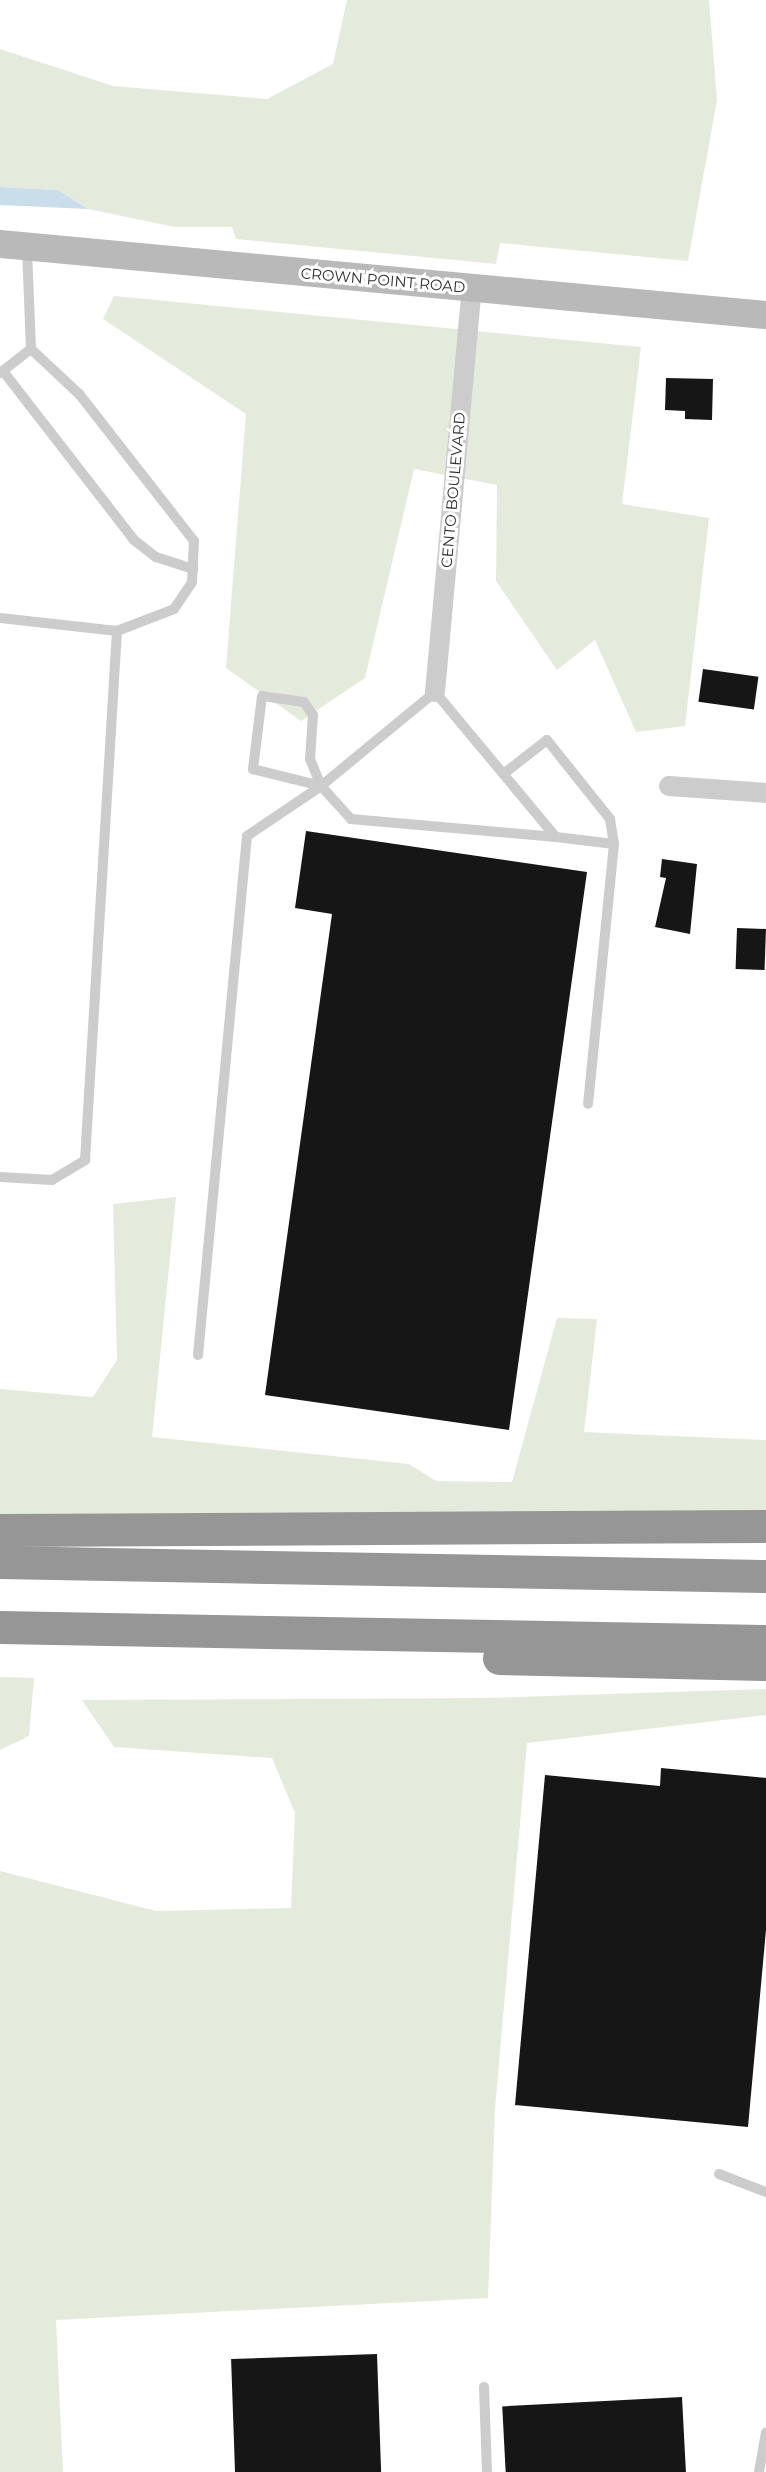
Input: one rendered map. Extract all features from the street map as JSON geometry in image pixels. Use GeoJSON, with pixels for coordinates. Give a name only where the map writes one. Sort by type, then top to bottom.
{"type":"FeatureCollection","features":[{"type":"Feature","properties":{"kind":"highway"},"geometry":{"type":"LineString","coordinates":[[0,1530],[766,1526]]}},
{"type":"Feature","properties":{"kind":"highway"},"geometry":{"type":"LineString","coordinates":[[646,1574],[703,1554],[766,1555]]}},
{"type":"Feature","properties":{"kind":"highway"},"geometry":{"type":"LineString","coordinates":[[0,1562],[766,1576]]}},
{"type":"Feature","properties":{"kind":"highway"},"geometry":{"type":"LineString","coordinates":[[0,1627],[766,1641]]}},
{"type":"Feature","properties":{"kind":"highway"},"geometry":{"type":"LineString","coordinates":[[227,1630],[341,1655],[766,1664]]}},
{"type":"Feature","properties":{"kind":"main road","name":"CROWN POINT ROAD"},"geometry":{"type":"LineString","coordinates":[[14,245],[766,315]]}},
{"type":"Feature","properties":{"kind":"street","name":"CENTO BOULEVARD"},"geometry":{"type":"LineString","coordinates":[[435,692],[472,288]]}},
{"type":"Feature","properties":{"kind":"street"},"geometry":{"type":"LineString","coordinates":[[669,786],[766,794]]}},
{"type":"Feature","properties":{"kind":"lane"},"geometry":{"type":"LineString","coordinates":[[0,618],[117,631],[174,609],[192,582],[193,569],[194,541],[79,394],[30,349],[14,245]]}},
{"type":"Feature","properties":{"kind":"lane"},"geometry":{"type":"LineString","coordinates":[[30,349],[1,372],[134,540],[156,556],[193,569]]}},
{"type":"Feature","properties":{"kind":"lane"},"geometry":{"type":"LineString","coordinates":[[0,1177],[52,1180],[85,1160],[117,631]]}},
{"type":"Feature","properties":{"kind":"lane"},"geometry":{"type":"LineString","coordinates":[[198,1355],[247,836],[321,786],[435,692],[506,772],[556,837]]}},
{"type":"Feature","properties":{"kind":"lane"},"geometry":{"type":"LineString","coordinates":[[321,786],[253,769],[262,696],[304,702],[313,715],[310,759],[321,786],[351,819],[614,844]]}},
{"type":"Feature","properties":{"kind":"lane"},"geometry":{"type":"LineString","coordinates":[[506,772],[547,741],[610,819],[614,844],[588,1104]]}},
{"type":"Feature","properties":{"kind":"lane"},"geometry":{"type":"LineString","coordinates":[[719,2174],[766,2192]]}},
{"type":"Feature","properties":{"kind":"lane"},"geometry":{"type":"LineString","coordinates":[[484,2387],[487,2472]]}},
{"type":"Feature","properties":{"kind":"lane"},"geometry":{"type":"LineString","coordinates":[[759,2472],[766,2433]]}},
{"type":"Feature","properties":{"kind":"shaded area"},"geometry":{"type":"Polygon","coordinates":[[[347,0],[709,0],[717,100],[688,261],[500,243],[496,264],[236,239],[232,227],[175,227],[88,209],[58,190],[0,187],[0,49],[113,86],[267,99],[333,64],[347,0]]]}},
{"type":"Feature","properties":{"kind":"shaded area"},"geometry":{"type":"Polygon","coordinates":[[[114,296],[641,347],[622,504],[709,518],[685,726],[636,732],[595,640],[557,670],[496,581],[497,485],[414,469],[365,678],[301,721],[226,668],[246,414],[103,319],[114,296]]]}},
{"type":"Feature","properties":{"kind":"shaded area"},"geometry":{"type":"Polygon","coordinates":[[[176,1197],[152,1437],[409,1464],[436,1481],[512,1482],[557,1318],[597,1319],[584,1432],[766,1440],[766,1512],[0,1514],[0,1389],[93,1397],[117,1360],[113,1204],[176,1197]]]}},
{"type":"Feature","properties":{"kind":"shaded area"},"geometry":{"type":"Polygon","coordinates":[[[0,1677],[34,1678],[29,1736],[0,1750],[0,1677]]]}},
{"type":"Feature","properties":{"kind":"shaded area"},"geometry":{"type":"Polygon","coordinates":[[[766,1689],[766,1715],[527,1743],[495,2109],[488,2298],[56,2320],[63,2472],[0,2472],[0,1871],[156,1911],[291,1908],[295,1813],[272,1758],[114,1747],[82,1700],[484,1698],[766,1689]]]}},
{"type":"Feature","properties":{"kind":"water"},"geometry":{"type":"Polygon","coordinates":[[[0,187],[58,190],[88,209],[0,205],[0,187]]]}},
{"type":"Feature","properties":{"kind":"building"},"geometry":{"type":"Polygon","coordinates":[[[666,378],[713,379],[712,420],[685,419],[685,411],[665,410],[666,378]]]}},
{"type":"Feature","properties":{"kind":"building"},"geometry":{"type":"Polygon","coordinates":[[[703,669],[758,677],[754,709],[698,702],[703,669]]]}},
{"type":"Feature","properties":{"kind":"building"},"geometry":{"type":"Polygon","coordinates":[[[306,831],[587,872],[509,1430],[265,1395],[332,914],[295,908],[306,831]]]}},
{"type":"Feature","properties":{"kind":"building"},"geometry":{"type":"Polygon","coordinates":[[[662,859],[697,864],[690,934],[655,927],[666,878],[660,877],[662,859]]]}},
{"type":"Feature","properties":{"kind":"building"},"geometry":{"type":"Polygon","coordinates":[[[737,928],[766,929],[765,970],[736,969],[737,928]]]}},
{"type":"Feature","properties":{"kind":"building"},"geometry":{"type":"Polygon","coordinates":[[[661,1768],[766,1778],[766,1930],[748,2127],[515,2105],[545,1775],[660,1786],[661,1768]]]}},
{"type":"Feature","properties":{"kind":"building"},"geometry":{"type":"Polygon","coordinates":[[[377,2354],[381,2472],[235,2472],[231,2359],[377,2354]]]}},
{"type":"Feature","properties":{"kind":"building"},"geometry":{"type":"Polygon","coordinates":[[[682,2397],[686,2472],[506,2472],[502,2406],[682,2397]]]}}]}
